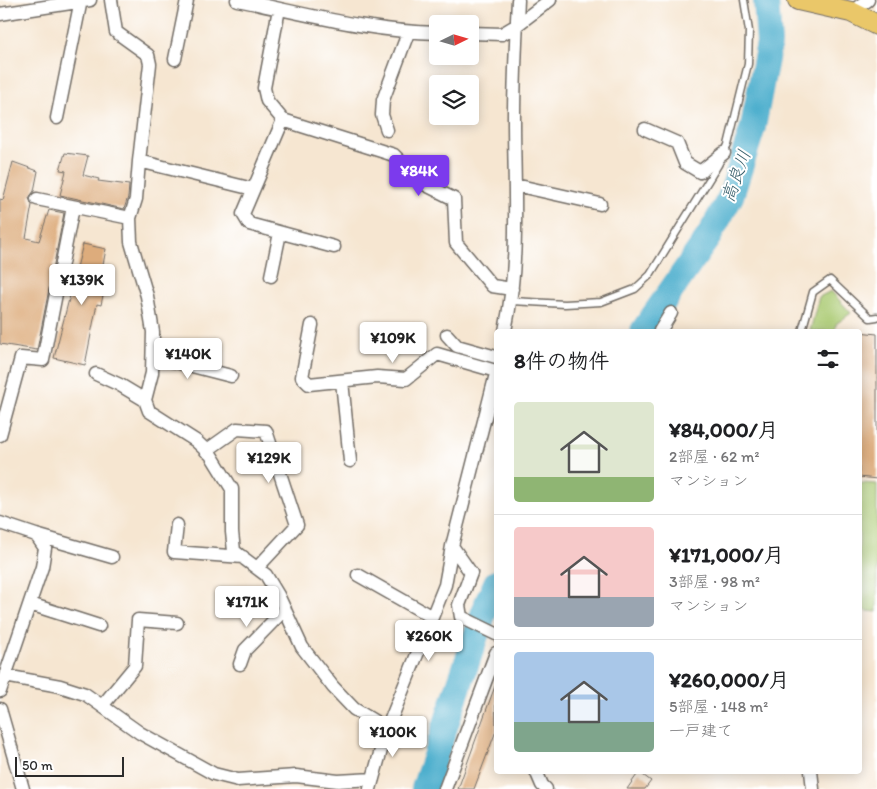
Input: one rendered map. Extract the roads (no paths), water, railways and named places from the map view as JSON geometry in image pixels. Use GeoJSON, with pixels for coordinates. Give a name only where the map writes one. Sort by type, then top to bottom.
{"type":"FeatureCollection","features":[{"type":"Feature","properties":{"kind":"main road"},"geometry":{"type":"LineString","coordinates":[[798,0],[851,12],[877,25]]}},
{"type":"Feature","properties":{"kind":"street"},"geometry":{"type":"LineString","coordinates":[[111,0],[116,32],[148,55],[150,64],[136,199],[130,218],[131,242],[147,296],[153,332],[152,373],[145,400],[149,410],[196,441],[206,451],[232,489],[234,551],[266,575],[285,609],[302,647],[333,687],[354,709],[387,729]]}},
{"type":"Feature","properties":{"kind":"street"},"geometry":{"type":"LineString","coordinates":[[175,59],[187,0]]}},
{"type":"Feature","properties":{"kind":"street"},"geometry":{"type":"LineString","coordinates":[[237,0],[260,2],[279,9],[367,27],[429,33]]}},
{"type":"Feature","properties":{"kind":"street"},"geometry":{"type":"LineString","coordinates":[[505,329],[512,295],[516,236],[514,116],[518,0]]}},
{"type":"Feature","properties":{"kind":"street"},"geometry":{"type":"LineString","coordinates":[[479,33],[502,34],[550,0]]}},
{"type":"Feature","properties":{"kind":"street"},"geometry":{"type":"LineString","coordinates":[[851,12],[868,0]]}},
{"type":"Feature","properties":{"kind":"street"},"geometry":{"type":"LineString","coordinates":[[0,14],[84,1],[58,118]]}},
{"type":"Feature","properties":{"kind":"street"},"geometry":{"type":"LineString","coordinates":[[279,9],[264,88],[267,101],[284,120],[394,156],[422,183],[454,199],[456,242],[492,286],[512,295]]}},
{"type":"Feature","properties":{"kind":"street"},"geometry":{"type":"LineString","coordinates":[[387,130],[382,115],[383,100],[408,32]]}},
{"type":"Feature","properties":{"kind":"street"},"geometry":{"type":"LineString","coordinates":[[284,120],[243,214],[249,224],[334,247]]}},
{"type":"Feature","properties":{"kind":"street"},"geometry":{"type":"LineString","coordinates":[[645,129],[676,143],[684,163],[700,172],[724,153]]}},
{"type":"Feature","properties":{"kind":"street"},"geometry":{"type":"LineString","coordinates":[[139,161],[254,189]]}},
{"type":"Feature","properties":{"kind":"street"},"geometry":{"type":"LineString","coordinates":[[515,186],[600,204]]}},
{"type":"Feature","properties":{"kind":"street"},"geometry":{"type":"LineString","coordinates":[[37,200],[130,218]]}},
{"type":"Feature","properties":{"kind":"street"},"geometry":{"type":"LineString","coordinates":[[0,435],[21,358],[43,360],[73,207]]}},
{"type":"Feature","properties":{"kind":"street"},"geometry":{"type":"LineString","coordinates":[[271,276],[280,233]]}},
{"type":"Feature","properties":{"kind":"street"},"geometry":{"type":"LineString","coordinates":[[661,329],[671,313]]}},
{"type":"Feature","properties":{"kind":"street"},"geometry":{"type":"LineString","coordinates":[[312,325],[302,376],[309,384],[377,377],[406,379],[437,354],[494,372]]}},
{"type":"Feature","properties":{"kind":"street"},"geometry":{"type":"LineString","coordinates":[[447,335],[457,346],[494,356]]}},
{"type":"Feature","properties":{"kind":"street"},"geometry":{"type":"LineString","coordinates":[[153,356],[231,376]]}},
{"type":"Feature","properties":{"kind":"street"},"geometry":{"type":"LineString","coordinates":[[96,374],[120,385],[145,400]]}},
{"type":"Feature","properties":{"kind":"street"},"geometry":{"type":"LineString","coordinates":[[342,380],[350,460]]}},
{"type":"Feature","properties":{"kind":"street"},"geometry":{"type":"LineString","coordinates":[[5,676],[85,694],[140,734],[214,774],[251,784],[296,776],[371,784],[387,729],[445,586],[452,546],[494,381]]}},
{"type":"Feature","properties":{"kind":"street"},"geometry":{"type":"LineString","coordinates":[[206,451],[237,429],[266,431],[297,525],[258,568]]}},
{"type":"Feature","properties":{"kind":"street"},"geometry":{"type":"LineString","coordinates":[[0,523],[112,557]]}},
{"type":"Feature","properties":{"kind":"street"},"geometry":{"type":"LineString","coordinates":[[177,525],[174,552],[243,557]]}},
{"type":"Feature","properties":{"kind":"street"},"geometry":{"type":"LineString","coordinates":[[0,691],[42,567],[44,548],[36,535]]}},
{"type":"Feature","properties":{"kind":"street"},"geometry":{"type":"LineString","coordinates":[[452,546],[471,574],[458,605],[461,617],[494,633]]}},
{"type":"Feature","properties":{"kind":"street"},"geometry":{"type":"LineString","coordinates":[[358,575],[432,617]]}},
{"type":"Feature","properties":{"kind":"street"},"geometry":{"type":"LineString","coordinates":[[30,604],[99,626]]}},
{"type":"Feature","properties":{"kind":"street"},"geometry":{"type":"LineString","coordinates":[[240,664],[245,650],[285,609]]}},
{"type":"Feature","properties":{"kind":"street"},"geometry":{"type":"LineString","coordinates":[[102,706],[135,666],[138,620],[177,623]]}},
{"type":"Feature","properties":{"kind":"street"},"geometry":{"type":"LineString","coordinates":[[445,789],[494,658]]}},
{"type":"Feature","properties":{"kind":"street"},"geometry":{"type":"LineString","coordinates":[[0,709],[23,789]]}},
{"type":"Feature","properties":{"kind":"street"},"geometry":{"type":"LineString","coordinates":[[537,774],[546,789]]}},
{"type":"Feature","properties":{"kind":"street"},"geometry":{"type":"LineString","coordinates":[[811,774],[813,789]]}},
{"type":"Feature","properties":{"kind":"lane"},"geometry":{"type":"LineString","coordinates":[[512,295],[565,304],[602,302],[635,289],[650,275],[728,145],[748,64],[749,31],[744,0]]}},
{"type":"Feature","properties":{"kind":"lane"},"geometry":{"type":"LineString","coordinates":[[803,329],[813,292],[830,280],[870,318],[877,317]]}},
{"type":"Feature","properties":{"kind":"waterway","name":"高良川"},"geometry":{"type":"LineString","coordinates":[[644,329],[709,236],[731,196],[753,127],[769,43],[766,0]]}},
{"type":"Feature","properties":{"kind":"waterway","name":"高良川"},"geometry":{"type":"LineString","coordinates":[[424,789],[487,603],[494,587]]}}]}
